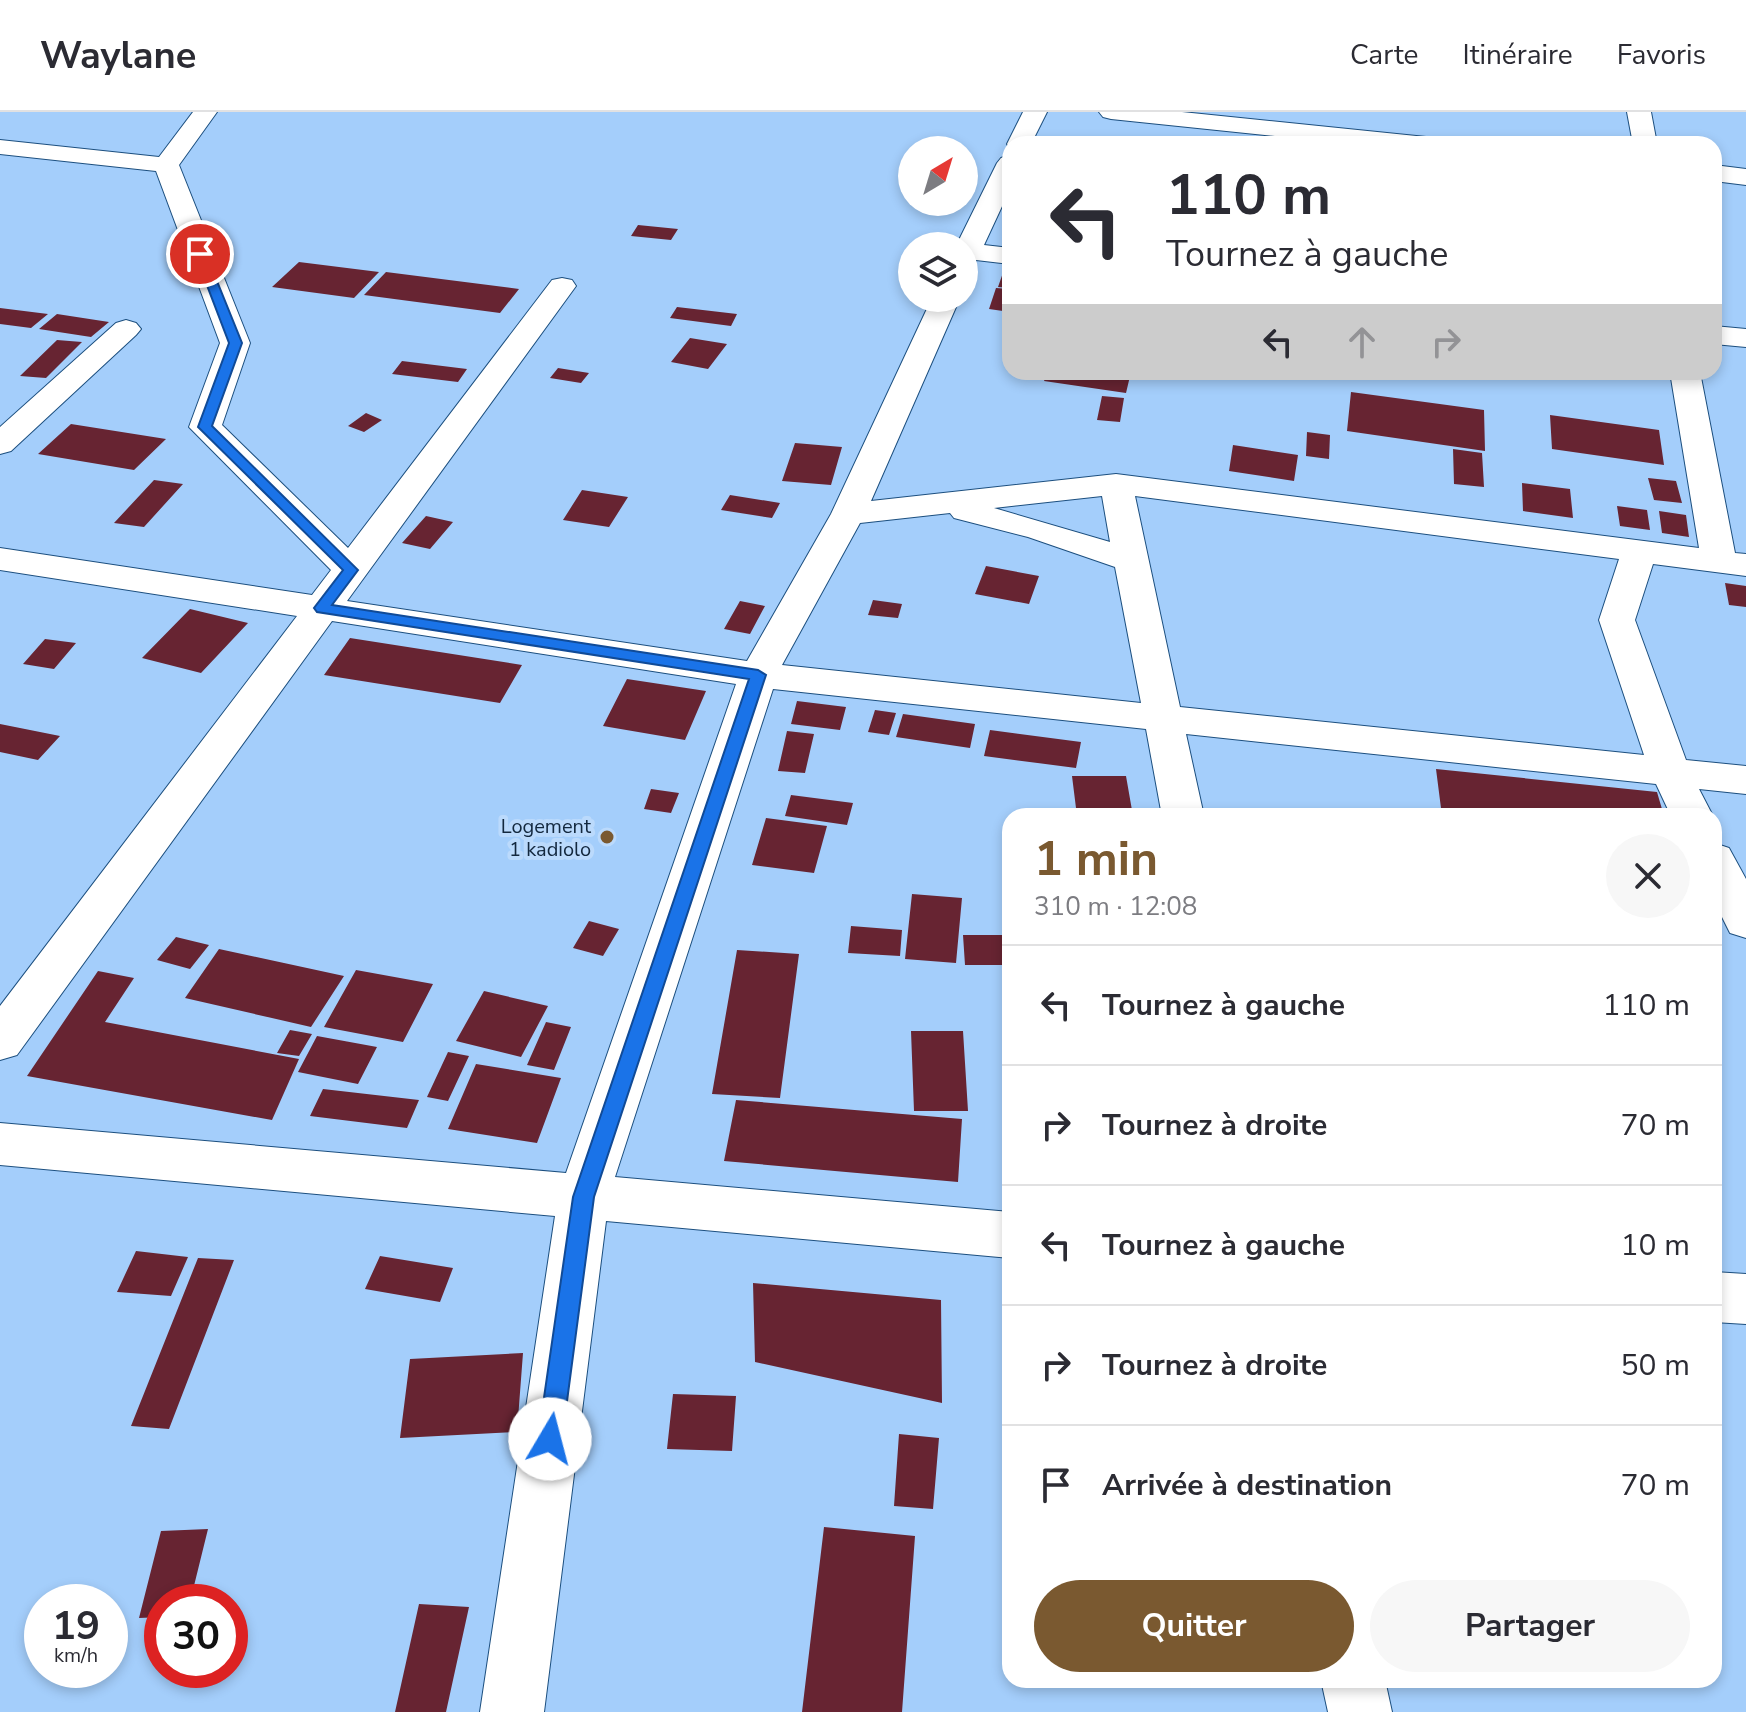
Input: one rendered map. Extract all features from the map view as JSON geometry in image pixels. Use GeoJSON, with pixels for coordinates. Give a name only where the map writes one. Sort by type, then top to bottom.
{"type":"FeatureCollection","features":[{"type":"Feature","properties":{"kind":"street"},"geometry":{"type":"LineString","coordinates":[[166,165],[205,112]]}},
{"type":"Feature","properties":{"kind":"street"},"geometry":{"type":"LineString","coordinates":[[1023,136],[1035,112]]}},
{"type":"Feature","properties":{"kind":"street"},"geometry":{"type":"LineString","coordinates":[[1111,112],[1344,136]]}},
{"type":"Feature","properties":{"kind":"street"},"geometry":{"type":"LineString","coordinates":[[1354,136],[1357,112]]}},
{"type":"Feature","properties":{"kind":"street"},"geometry":{"type":"LineString","coordinates":[[1639,112],[1644,136]]}},
{"type":"Feature","properties":{"kind":"street"},"geometry":{"type":"LineString","coordinates":[[0,147],[166,165]]}},
{"type":"Feature","properties":{"kind":"street"},"geometry":{"type":"LineString","coordinates":[[166,165],[235,343],[205,427],[351,570]]}},
{"type":"Feature","properties":{"kind":"street"},"geometry":{"type":"LineString","coordinates":[[1722,174],[1746,177]]}},
{"type":"Feature","properties":{"kind":"street"},"geometry":{"type":"LineString","coordinates":[[976,232],[1002,179]]}},
{"type":"Feature","properties":{"kind":"street"},"geometry":{"type":"LineString","coordinates":[[978,255],[1002,256]]}},
{"type":"Feature","properties":{"kind":"street"},"geometry":{"type":"LineString","coordinates":[[0,1041],[562,286]]}},
{"type":"Feature","properties":{"kind":"street"},"geometry":{"type":"LineString","coordinates":[[512,1712],[583,1197],[758,675],[848,514],[940,312]]}},
{"type":"Feature","properties":{"kind":"street"},"geometry":{"type":"LineString","coordinates":[[0,444],[126,329]]}},
{"type":"Feature","properties":{"kind":"street"},"geometry":{"type":"LineString","coordinates":[[1722,336],[1746,338]]}},
{"type":"Feature","properties":{"kind":"street"},"geometry":{"type":"LineString","coordinates":[[848,514],[1116,484],[1732,563],[1687,380]]}},
{"type":"Feature","properties":{"kind":"street"},"geometry":{"type":"LineString","coordinates":[[876,454],[893,480],[939,504],[1040,530],[1132,561]]}},
{"type":"Feature","properties":{"kind":"street"},"geometry":{"type":"LineString","coordinates":[[1116,484],[1181,808]]}},
{"type":"Feature","properties":{"kind":"street"},"geometry":{"type":"LineString","coordinates":[[1640,550],[1617,620],[1670,772],[1688,808]]}},
{"type":"Feature","properties":{"kind":"street"},"geometry":{"type":"LineString","coordinates":[[0,559],[758,675],[1746,780]]}},
{"type":"Feature","properties":{"kind":"street"},"geometry":{"type":"LineString","coordinates":[[1722,874],[1746,921]]}},
{"type":"Feature","properties":{"kind":"street"},"geometry":{"type":"LineString","coordinates":[[0,1144],[1002,1234]]}},
{"type":"Feature","properties":{"kind":"street"},"geometry":{"type":"LineString","coordinates":[[1722,1298],[1746,1299]]}},
{"type":"Feature","properties":{"kind":"street"},"geometry":{"type":"LineString","coordinates":[[1355,1688],[1360,1712]]}},
{"type":"Feature","properties":{"kind":"building"},"geometry":{"type":"Polygon","coordinates":[[[638,225],[678,229],[671,240],[631,236],[638,225]]]}},
{"type":"Feature","properties":{"kind":"building"},"geometry":{"type":"Polygon","coordinates":[[[299,262],[379,272],[354,298],[272,287],[299,262]]]}},
{"type":"Feature","properties":{"kind":"building"},"geometry":{"type":"Polygon","coordinates":[[[386,272],[519,289],[500,313],[364,295],[386,272]]]}},
{"type":"Feature","properties":{"kind":"building"},"geometry":{"type":"Polygon","coordinates":[[[996,288],[1002,288],[1002,311],[989,309],[996,288]]]}},
{"type":"Feature","properties":{"kind":"building"},"geometry":{"type":"Polygon","coordinates":[[[677,307],[737,314],[731,326],[670,318],[677,307]]]}},
{"type":"Feature","properties":{"kind":"building"},"geometry":{"type":"Polygon","coordinates":[[[0,308],[48,314],[31,328],[0,324],[0,308]]]}},
{"type":"Feature","properties":{"kind":"building"},"geometry":{"type":"Polygon","coordinates":[[[57,314],[109,322],[91,337],[39,329],[57,314]]]}},
{"type":"Feature","properties":{"kind":"building"},"geometry":{"type":"Polygon","coordinates":[[[690,338],[727,344],[708,369],[671,362],[690,338]]]}},
{"type":"Feature","properties":{"kind":"building"},"geometry":{"type":"Polygon","coordinates":[[[57,340],[82,342],[46,378],[20,376],[57,340]]]}},
{"type":"Feature","properties":{"kind":"building"},"geometry":{"type":"Polygon","coordinates":[[[402,361],[467,369],[458,382],[392,374],[402,361]]]}},
{"type":"Feature","properties":{"kind":"building"},"geometry":{"type":"Polygon","coordinates":[[[558,368],[589,373],[581,383],[550,378],[558,368]]]}},
{"type":"Feature","properties":{"kind":"building"},"geometry":{"type":"Polygon","coordinates":[[[1044,380],[1129,380],[1126,393],[1044,380]]]}},
{"type":"Feature","properties":{"kind":"building"},"geometry":{"type":"Polygon","coordinates":[[[1351,392],[1484,410],[1485,451],[1347,431],[1351,392]]]}},
{"type":"Feature","properties":{"kind":"building"},"geometry":{"type":"Polygon","coordinates":[[[1102,396],[1124,398],[1120,422],[1097,420],[1102,396]]]}},
{"type":"Feature","properties":{"kind":"building"},"geometry":{"type":"Polygon","coordinates":[[[366,413],[382,420],[364,432],[348,426],[366,413]]]}},
{"type":"Feature","properties":{"kind":"building"},"geometry":{"type":"Polygon","coordinates":[[[1550,415],[1659,430],[1664,465],[1552,449],[1550,415]]]}},
{"type":"Feature","properties":{"kind":"building"},"geometry":{"type":"Polygon","coordinates":[[[71,424],[166,439],[134,470],[38,454],[71,424]]]}},
{"type":"Feature","properties":{"kind":"building"},"geometry":{"type":"Polygon","coordinates":[[[1307,432],[1330,435],[1329,459],[1306,456],[1307,432]]]}},
{"type":"Feature","properties":{"kind":"building"},"geometry":{"type":"Polygon","coordinates":[[[795,443],[842,447],[831,485],[782,481],[795,443]]]}},
{"type":"Feature","properties":{"kind":"building"},"geometry":{"type":"Polygon","coordinates":[[[1233,445],[1298,455],[1294,481],[1229,471],[1233,445]]]}},
{"type":"Feature","properties":{"kind":"building"},"geometry":{"type":"Polygon","coordinates":[[[1453,449],[1482,453],[1484,487],[1454,484],[1453,449]]]}},
{"type":"Feature","properties":{"kind":"building"},"geometry":{"type":"Polygon","coordinates":[[[1648,478],[1676,481],[1682,503],[1654,500],[1648,478]]]}},
{"type":"Feature","properties":{"kind":"building"},"geometry":{"type":"Polygon","coordinates":[[[154,480],[183,484],[144,527],[114,523],[154,480]]]}},
{"type":"Feature","properties":{"kind":"building"},"geometry":{"type":"Polygon","coordinates":[[[1522,483],[1570,489],[1573,518],[1523,511],[1522,483]]]}},
{"type":"Feature","properties":{"kind":"building"},"geometry":{"type":"Polygon","coordinates":[[[582,490],[628,497],[609,527],[563,520],[582,490]]]}},
{"type":"Feature","properties":{"kind":"building"},"geometry":{"type":"Polygon","coordinates":[[[730,495],[780,503],[772,518],[721,510],[730,495]]]}},
{"type":"Feature","properties":{"kind":"building"},"geometry":{"type":"Polygon","coordinates":[[[1617,506],[1647,510],[1650,530],[1620,526],[1617,506]]]}},
{"type":"Feature","properties":{"kind":"building"},"geometry":{"type":"Polygon","coordinates":[[[1659,511],[1686,515],[1689,537],[1662,533],[1659,511]]]}},
{"type":"Feature","properties":{"kind":"building"},"geometry":{"type":"Polygon","coordinates":[[[426,516],[453,522],[430,549],[402,543],[426,516]]]}},
{"type":"Feature","properties":{"kind":"building"},"geometry":{"type":"Polygon","coordinates":[[[986,566],[1039,576],[1029,604],[975,594],[986,566]]]}},
{"type":"Feature","properties":{"kind":"building"},"geometry":{"type":"Polygon","coordinates":[[[1725,583],[1746,586],[1746,607],[1729,605],[1725,583]]]}},
{"type":"Feature","properties":{"kind":"building"},"geometry":{"type":"Polygon","coordinates":[[[873,600],[902,604],[898,618],[868,615],[873,600]]]}},
{"type":"Feature","properties":{"kind":"building"},"geometry":{"type":"Polygon","coordinates":[[[740,601],[765,606],[750,634],[724,629],[740,601]]]}},
{"type":"Feature","properties":{"kind":"building"},"geometry":{"type":"Polygon","coordinates":[[[190,609],[248,623],[201,673],[142,658],[190,609]]]}},
{"type":"Feature","properties":{"kind":"building"},"geometry":{"type":"Polygon","coordinates":[[[350,638],[522,665],[500,703],[324,675],[350,638]]]}},
{"type":"Feature","properties":{"kind":"building"},"geometry":{"type":"Polygon","coordinates":[[[45,639],[76,643],[54,669],[23,664],[45,639]]]}},
{"type":"Feature","properties":{"kind":"building"},"geometry":{"type":"Polygon","coordinates":[[[627,679],[706,691],[685,740],[603,726],[627,679]]]}},
{"type":"Feature","properties":{"kind":"building"},"geometry":{"type":"Polygon","coordinates":[[[797,701],[846,707],[840,730],[791,724],[797,701]]]}},
{"type":"Feature","properties":{"kind":"building"},"geometry":{"type":"Polygon","coordinates":[[[875,710],[896,713],[889,735],[868,732],[875,710]]]}},
{"type":"Feature","properties":{"kind":"building"},"geometry":{"type":"Polygon","coordinates":[[[903,714],[975,724],[970,748],[896,737],[903,714]]]}},
{"type":"Feature","properties":{"kind":"building"},"geometry":{"type":"Polygon","coordinates":[[[0,724],[60,736],[38,760],[0,752],[0,724]]]}},
{"type":"Feature","properties":{"kind":"building"},"geometry":{"type":"Polygon","coordinates":[[[990,730],[1081,742],[1076,768],[984,756],[990,730]]]}},
{"type":"Feature","properties":{"kind":"building"},"geometry":{"type":"Polygon","coordinates":[[[787,731],[814,734],[805,773],[778,771],[787,731]]]}},
{"type":"Feature","properties":{"kind":"building"},"geometry":{"type":"Polygon","coordinates":[[[1436,769],[1657,792],[1662,808],[1441,808],[1436,769]]]}},
{"type":"Feature","properties":{"kind":"building"},"geometry":{"type":"Polygon","coordinates":[[[1072,776],[1126,776],[1132,808],[1076,808],[1072,776]]]}},
{"type":"Feature","properties":{"kind":"building"},"geometry":{"type":"Polygon","coordinates":[[[651,789],[679,793],[671,813],[644,809],[651,789]]]}},
{"type":"Feature","properties":{"kind":"building"},"geometry":{"type":"Polygon","coordinates":[[[791,795],[853,803],[847,825],[785,816],[791,795]]]}},
{"type":"Feature","properties":{"kind":"building"},"geometry":{"type":"Polygon","coordinates":[[[766,818],[827,826],[814,873],[752,865],[766,818]]]}},
{"type":"Feature","properties":{"kind":"building"},"geometry":{"type":"Polygon","coordinates":[[[912,894],[962,898],[956,963],[905,959],[912,894]]]}},
{"type":"Feature","properties":{"kind":"building"},"geometry":{"type":"Polygon","coordinates":[[[589,921],[619,929],[603,956],[573,948],[589,921]]]}},
{"type":"Feature","properties":{"kind":"building"},"geometry":{"type":"Polygon","coordinates":[[[851,926],[902,930],[900,956],[848,953],[851,926]]]}},
{"type":"Feature","properties":{"kind":"building"},"geometry":{"type":"Polygon","coordinates":[[[963,935],[1002,935],[1002,965],[965,965],[963,935]]]}},
{"type":"Feature","properties":{"kind":"building"},"geometry":{"type":"Polygon","coordinates":[[[176,937],[209,945],[190,969],[157,960],[176,937]]]}},
{"type":"Feature","properties":{"kind":"building"},"geometry":{"type":"Polygon","coordinates":[[[219,949],[344,976],[311,1027],[185,998],[219,949]]]}},
{"type":"Feature","properties":{"kind":"building"},"geometry":{"type":"Polygon","coordinates":[[[737,950],[799,954],[780,1098],[712,1094],[737,950]]]}},
{"type":"Feature","properties":{"kind":"building"},"geometry":{"type":"Polygon","coordinates":[[[356,970],[433,984],[403,1042],[324,1027],[356,970]]]}},
{"type":"Feature","properties":{"kind":"building"},"geometry":{"type":"Polygon","coordinates":[[[98,971],[134,978],[105,1022],[299,1059],[272,1120],[27,1076],[98,971]]]}},
{"type":"Feature","properties":{"kind":"building"},"geometry":{"type":"Polygon","coordinates":[[[484,991],[548,1006],[521,1057],[456,1041],[484,991]]]}},
{"type":"Feature","properties":{"kind":"building"},"geometry":{"type":"Polygon","coordinates":[[[546,1022],[571,1027],[554,1070],[527,1065],[546,1022]]]}},
{"type":"Feature","properties":{"kind":"building"},"geometry":{"type":"Polygon","coordinates":[[[290,1030],[312,1034],[299,1056],[277,1053],[290,1030]]]}},
{"type":"Feature","properties":{"kind":"building"},"geometry":{"type":"Polygon","coordinates":[[[911,1031],[963,1031],[968,1111],[914,1111],[911,1031]]]}},
{"type":"Feature","properties":{"kind":"building"},"geometry":{"type":"Polygon","coordinates":[[[317,1036],[377,1047],[358,1084],[298,1072],[317,1036]]]}},
{"type":"Feature","properties":{"kind":"building"},"geometry":{"type":"Polygon","coordinates":[[[448,1052],[469,1056],[448,1101],[427,1097],[448,1052]]]}},
{"type":"Feature","properties":{"kind":"building"},"geometry":{"type":"Polygon","coordinates":[[[476,1064],[561,1078],[537,1143],[448,1129],[476,1064]]]}},
{"type":"Feature","properties":{"kind":"building"},"geometry":{"type":"Polygon","coordinates":[[[323,1089],[419,1100],[407,1128],[310,1116],[323,1089]]]}},
{"type":"Feature","properties":{"kind":"building"},"geometry":{"type":"Polygon","coordinates":[[[736,1100],[962,1119],[958,1182],[724,1161],[736,1100]]]}},
{"type":"Feature","properties":{"kind":"building"},"geometry":{"type":"Polygon","coordinates":[[[136,1251],[188,1257],[171,1296],[117,1292],[136,1251]]]}},
{"type":"Feature","properties":{"kind":"building"},"geometry":{"type":"Polygon","coordinates":[[[380,1256],[453,1268],[440,1302],[365,1289],[380,1256]]]}},
{"type":"Feature","properties":{"kind":"building"},"geometry":{"type":"Polygon","coordinates":[[[198,1258],[234,1260],[169,1429],[131,1426],[198,1258]]]}},
{"type":"Feature","properties":{"kind":"building"},"geometry":{"type":"Polygon","coordinates":[[[753,1283],[941,1300],[942,1403],[755,1362],[753,1283]]]}},
{"type":"Feature","properties":{"kind":"building"},"geometry":{"type":"Polygon","coordinates":[[[523,1353],[517,1432],[400,1438],[410,1359],[523,1353]]]}},
{"type":"Feature","properties":{"kind":"building"},"geometry":{"type":"Polygon","coordinates":[[[673,1394],[736,1396],[732,1451],[667,1449],[673,1394]]]}},
{"type":"Feature","properties":{"kind":"building"},"geometry":{"type":"Polygon","coordinates":[[[899,1434],[939,1438],[933,1509],[894,1506],[899,1434]]]}},
{"type":"Feature","properties":{"kind":"building"},"geometry":{"type":"Polygon","coordinates":[[[824,1527],[915,1536],[902,1712],[802,1712],[824,1527]]]}},
{"type":"Feature","properties":{"kind":"building"},"geometry":{"type":"Polygon","coordinates":[[[208,1529],[194,1584],[148,1584],[161,1531],[208,1529]]]}},
{"type":"Feature","properties":{"kind":"building"},"geometry":{"type":"Polygon","coordinates":[[[144,1598],[144,1618],[139,1618],[144,1598]]]}},
{"type":"Feature","properties":{"kind":"building"},"geometry":{"type":"Polygon","coordinates":[[[419,1604],[469,1607],[446,1712],[395,1712],[419,1604]]]}},
{"type":"Feature","properties":{"kind":"place","name":"Logement 1 kadiolo"},"geometry":{"type":"Point","coordinates":[607,837]}},
{"type":"Feature","properties":{"kind":"route"},"geometry":{"type":"LineString","coordinates":[[200,254],[235,343],[205,427],[351,570],[322,608],[758,675],[583,1197],[550,1439]]}}]}
